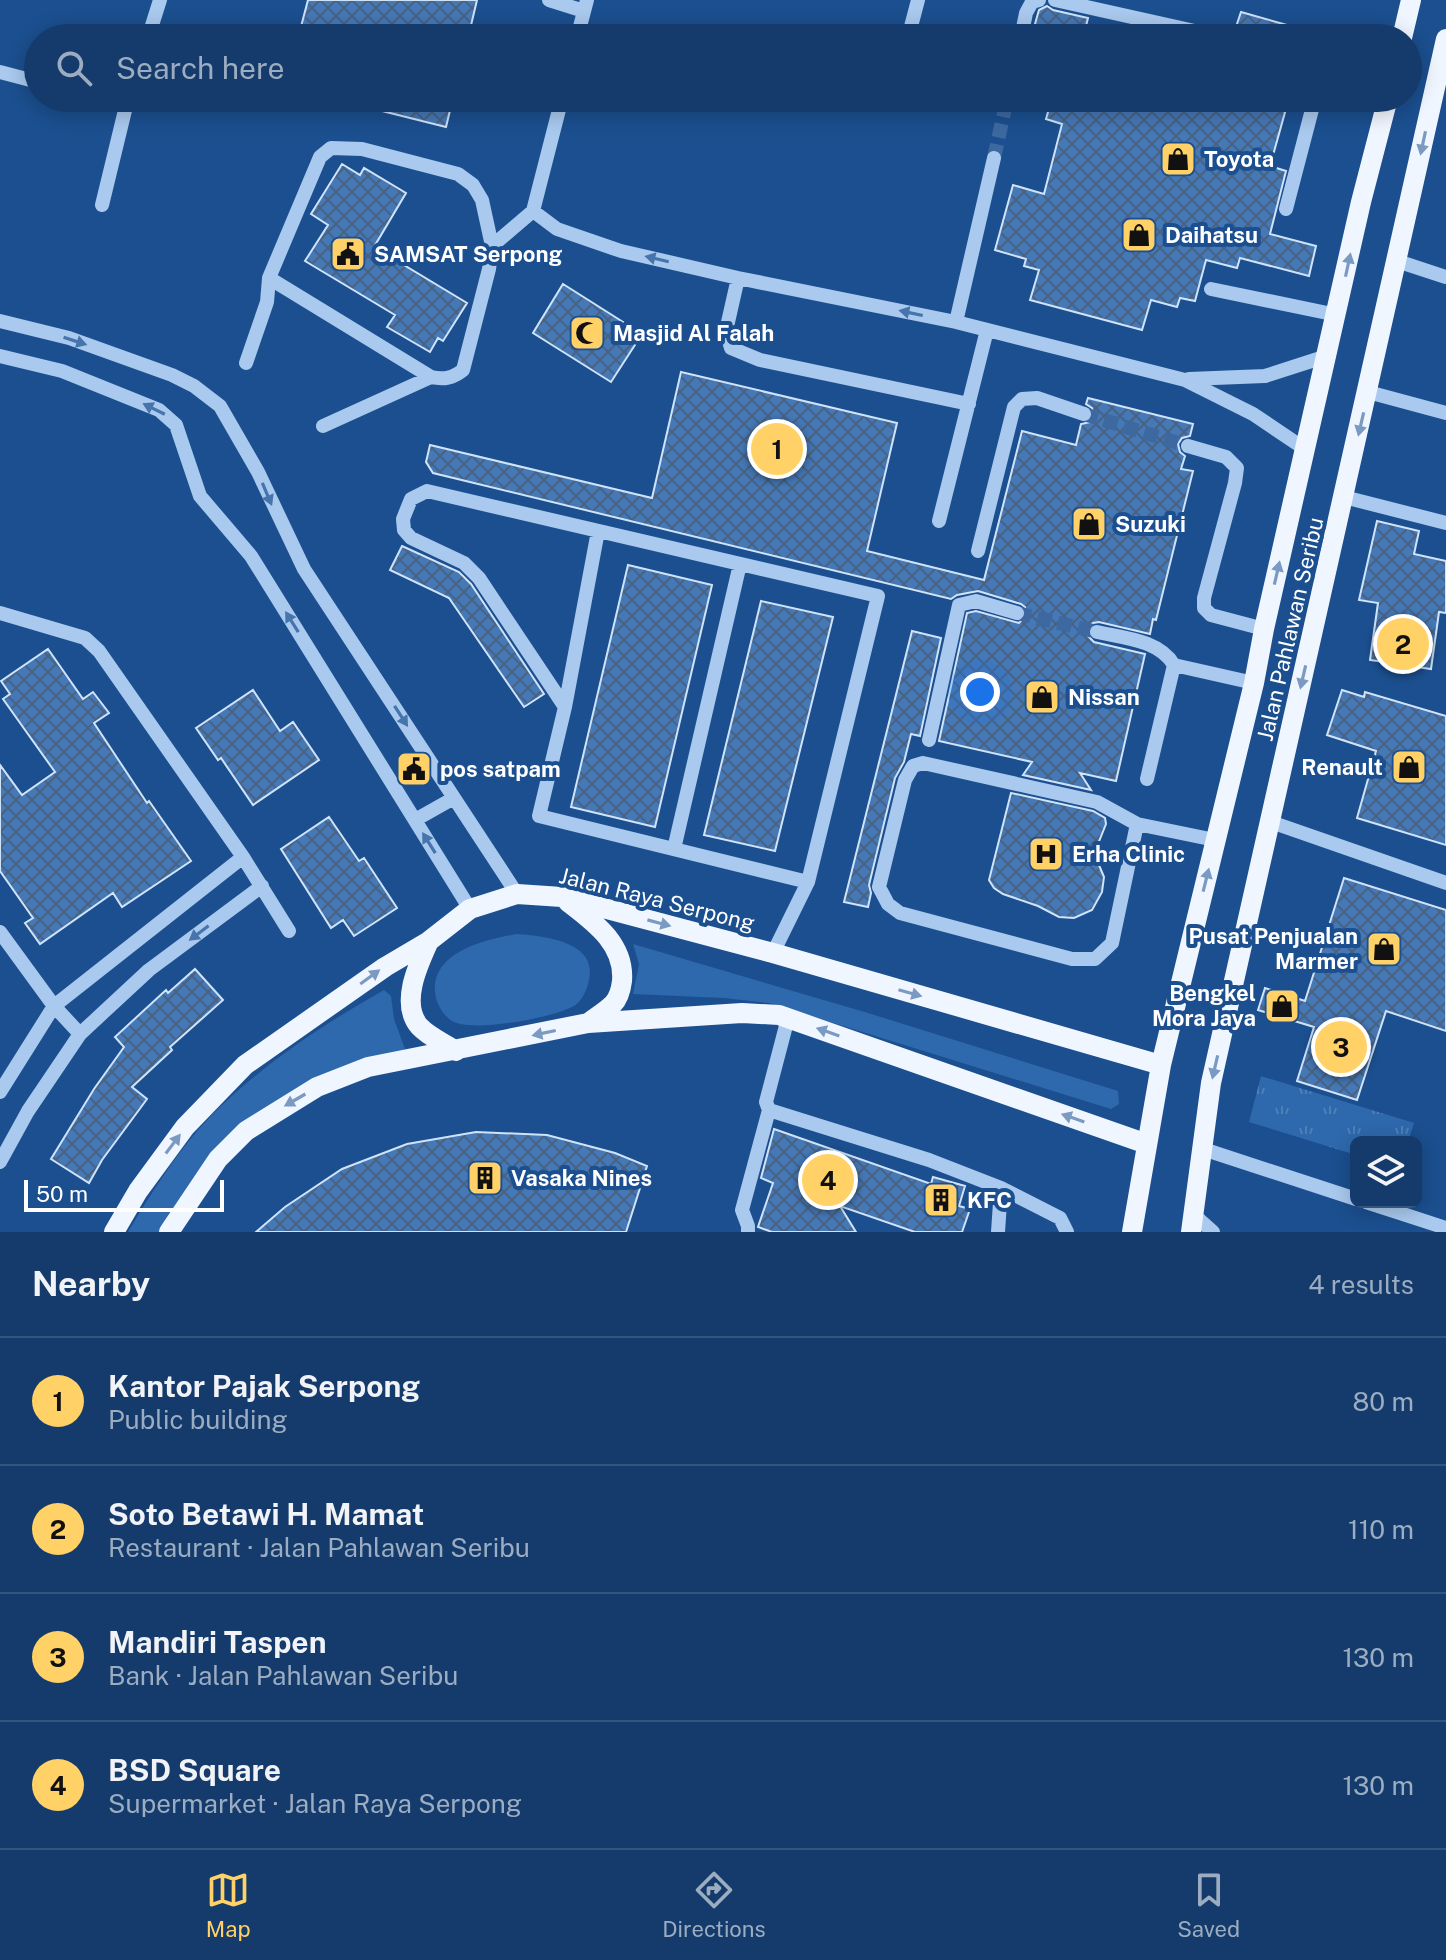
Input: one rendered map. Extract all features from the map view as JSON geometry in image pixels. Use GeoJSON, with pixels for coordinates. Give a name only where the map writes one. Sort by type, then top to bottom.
{"type":"FeatureCollection","features":[{"type":"Feature","properties":{"kind":"main road"},"geometry":{"type":"LineString","coordinates":[[1405,24],[1411,0]]}},
{"type":"Feature","properties":{"kind":"main road","name":"Jalan Pahlawan Seribu"},"geometry":{"type":"LineString","coordinates":[[1192,1224],[1211,1083],[1446,39]]}},
{"type":"Feature","properties":{"kind":"main road","name":"Jalan Pahlawan Seribu"},"geometry":{"type":"LineString","coordinates":[[1132,1232],[1161,1065],[1254,683],[1361,202],[1384,112]]}},
{"type":"Feature","properties":{"kind":"main road","name":"Jalan Raya Serpong"},"geometry":{"type":"LineString","coordinates":[[114,1232],[138,1191],[185,1127],[245,1065],[385,967],[429,941],[470,909],[517,894],[562,897],[773,953],[1161,1065]]}},
{"type":"Feature","properties":{"kind":"main road"},"geometry":{"type":"LineString","coordinates":[[562,897],[607,935],[622,967],[621,990],[615,1002],[588,1023]]}},
{"type":"Feature","properties":{"kind":"main road"},"geometry":{"type":"LineString","coordinates":[[429,941],[413,985],[411,1006],[417,1024],[456,1051]]}},
{"type":"Feature","properties":{"kind":"main road"},"geometry":{"type":"LineString","coordinates":[[169,1232],[218,1159],[246,1131],[317,1087],[368,1067],[588,1023],[742,1013],[779,1015],[1147,1144]]}},
{"type":"Feature","properties":{"kind":"street"},"geometry":{"type":"LineString","coordinates":[[152,24],[160,0]]}},
{"type":"Feature","properties":{"kind":"street"},"geometry":{"type":"LineString","coordinates":[[549,0],[586,6]]}},
{"type":"Feature","properties":{"kind":"street"},"geometry":{"type":"LineString","coordinates":[[912,24],[918,0]]}},
{"type":"Feature","properties":{"kind":"street"},"geometry":{"type":"LineString","coordinates":[[1024,24],[1032,2],[1039,0]]}},
{"type":"Feature","properties":{"kind":"street"},"geometry":{"type":"LineString","coordinates":[[1055,0],[1163,24]]}},
{"type":"Feature","properties":{"kind":"street"},"geometry":{"type":"LineString","coordinates":[[0,72],[24,78]]}},
{"type":"Feature","properties":{"kind":"street"},"geometry":{"type":"LineString","coordinates":[[102,205],[124,112]]}},
{"type":"Feature","properties":{"kind":"street"},"geometry":{"type":"LineString","coordinates":[[492,246],[533,211],[558,112]]}},
{"type":"Feature","properties":{"kind":"street"},"geometry":{"type":"LineString","coordinates":[[1286,209],[1311,112]]}},
{"type":"Feature","properties":{"kind":"street"},"geometry":{"type":"LineString","coordinates":[[246,363],[267,302],[269,278],[320,157],[331,148],[362,149],[458,174],[473,185],[482,200],[492,246],[489,269],[463,370],[446,379],[431,377],[269,278]]}},
{"type":"Feature","properties":{"kind":"street"},"geometry":{"type":"LineString","coordinates":[[956,322],[994,158]]}},
{"type":"Feature","properties":{"kind":"street"},"geometry":{"type":"LineString","coordinates":[[533,211],[557,229],[621,251],[956,322],[1185,380],[1253,414],[1305,449]]}},
{"type":"Feature","properties":{"kind":"street"},"geometry":{"type":"LineString","coordinates":[[1397,261],[1446,277]]}},
{"type":"Feature","properties":{"kind":"street"},"geometry":{"type":"LineString","coordinates":[[738,278],[726,331],[731,348],[760,360],[969,404]]}},
{"type":"Feature","properties":{"kind":"street"},"geometry":{"type":"LineString","coordinates":[[1211,289],[1337,315]]}},
{"type":"Feature","properties":{"kind":"street"},"geometry":{"type":"LineString","coordinates":[[0,321],[69,338],[172,375],[194,386],[220,406],[253,461],[304,569],[517,894]]}},
{"type":"Feature","properties":{"kind":"street"},"geometry":{"type":"LineString","coordinates":[[939,521],[969,404],[994,332]]}},
{"type":"Feature","properties":{"kind":"street"},"geometry":{"type":"LineString","coordinates":[[0,356],[62,371],[159,410],[170,418],[183,441],[200,496],[251,556],[470,909]]}},
{"type":"Feature","properties":{"kind":"street"},"geometry":{"type":"LineString","coordinates":[[1185,380],[1265,376],[1327,356]]}},
{"type":"Feature","properties":{"kind":"street"},"geometry":{"type":"LineString","coordinates":[[323,426],[431,377]]}},
{"type":"Feature","properties":{"kind":"street"},"geometry":{"type":"LineString","coordinates":[[1368,392],[1446,413]]}},
{"type":"Feature","properties":{"kind":"street"},"geometry":{"type":"LineString","coordinates":[[978,551],[1014,407],[1022,399],[1037,398],[1084,414]]}},
{"type":"Feature","properties":{"kind":"street"},"geometry":{"type":"LineString","coordinates":[[1188,446],[1226,457],[1237,468],[1204,608],[1211,615],[1264,629]]}},
{"type":"Feature","properties":{"kind":"street"},"geometry":{"type":"LineString","coordinates":[[565,707],[479,578],[464,563],[411,538],[404,530],[403,519],[411,499],[427,491],[878,596],[808,882],[773,953]]}},
{"type":"Feature","properties":{"kind":"street"},"geometry":{"type":"LineString","coordinates":[[1344,497],[1446,523]]}},
{"type":"Feature","properties":{"kind":"street"},"geometry":{"type":"LineString","coordinates":[[598,531],[565,707],[539,816],[808,882]]}},
{"type":"Feature","properties":{"kind":"street"},"geometry":{"type":"LineString","coordinates":[[674,849],[740,564]]}},
{"type":"Feature","properties":{"kind":"street"},"geometry":{"type":"LineString","coordinates":[[929,740],[959,605],[976,601],[1017,613]]}},
{"type":"Feature","properties":{"kind":"street"},"geometry":{"type":"LineString","coordinates":[[0,613],[85,638],[99,651],[243,857],[289,931]]}},
{"type":"Feature","properties":{"kind":"street"},"geometry":{"type":"LineString","coordinates":[[1097,632],[1145,642],[1167,653],[1174,665],[1147,779]]}},
{"type":"Feature","properties":{"kind":"street"},"geometry":{"type":"LineString","coordinates":[[1174,665],[1254,683]]}},
{"type":"Feature","properties":{"kind":"street"},"geometry":{"type":"LineString","coordinates":[[1137,824],[1112,943],[1095,959],[1072,959],[900,913],[888,904],[879,887],[905,780],[913,766],[923,763],[1097,802],[1137,824],[1215,840]]}},
{"type":"Feature","properties":{"kind":"street"},"geometry":{"type":"LineString","coordinates":[[415,820],[454,798]]}},
{"type":"Feature","properties":{"kind":"street"},"geometry":{"type":"LineString","coordinates":[[1271,822],[1446,883]]}},
{"type":"Feature","properties":{"kind":"street"},"geometry":{"type":"LineString","coordinates":[[0,1092],[54,1006],[243,857]]}},
{"type":"Feature","properties":{"kind":"street"},"geometry":{"type":"LineString","coordinates":[[0,1162],[28,1111],[80,1034],[149,970],[262,886]]}},
{"type":"Feature","properties":{"kind":"street"},"geometry":{"type":"LineString","coordinates":[[0,932],[54,1006],[80,1034]]}},
{"type":"Feature","properties":{"kind":"street"},"geometry":{"type":"LineString","coordinates":[[748,1232],[742,1210],[769,1110],[766,1102],[788,1018]]}},
{"type":"Feature","properties":{"kind":"street"},"geometry":{"type":"LineString","coordinates":[[769,1110],[929,1160],[1001,1188],[1060,1218],[1067,1232]]}},
{"type":"Feature","properties":{"kind":"street"},"geometry":{"type":"LineString","coordinates":[[1200,1148],[1350,1197]]}},
{"type":"Feature","properties":{"kind":"street"},"geometry":{"type":"LineString","coordinates":[[998,1232],[1001,1188]]}},
{"type":"Feature","properties":{"kind":"street"},"geometry":{"type":"LineString","coordinates":[[1384,1208],[1446,1228]]}},
{"type":"Feature","properties":{"kind":"street"},"geometry":{"type":"LineString","coordinates":[[1192,1224],[1213,1232]]}},
{"type":"Feature","properties":{"kind":"green space"},"geometry":{"type":"Polygon","coordinates":[[[517,934],[566,943],[585,957],[590,967],[589,980],[579,1001],[563,1011],[514,1022],[465,1025],[450,1020],[439,1005],[435,992],[436,978],[442,966],[477,944],[517,934]]]}},
{"type":"Feature","properties":{"kind":"green space"},"geometry":{"type":"Polygon","coordinates":[[[633,944],[1118,1091],[1119,1104],[1111,1109],[769,1003],[633,994],[639,964],[633,944]]]}},
{"type":"Feature","properties":{"kind":"green space"},"geometry":{"type":"Polygon","coordinates":[[[384,990],[391,996],[394,1019],[405,1049],[283,1099],[161,1232],[128,1232],[176,1157],[229,1098],[292,1048],[384,990]]]}},
{"type":"Feature","properties":{"kind":"green space"},"geometry":{"type":"Polygon","coordinates":[[[1261,1076],[1414,1123],[1410,1136],[1350,1136],[1350,1153],[1249,1122],[1261,1076]]]}},
{"type":"Feature","properties":{"kind":"building"},"geometry":{"type":"Polygon","coordinates":[[[308,0],[477,0],[471,24],[302,24],[308,0]]]}},
{"type":"Feature","properties":{"kind":"building"},"geometry":{"type":"Polygon","coordinates":[[[1047,6],[1088,18],[1086,24],[1035,24],[1039,10],[1047,6]]]}},
{"type":"Feature","properties":{"kind":"building"},"geometry":{"type":"Polygon","coordinates":[[[1241,12],[1284,24],[1237,24],[1241,12]]]}},
{"type":"Feature","properties":{"kind":"building"},"geometry":{"type":"Polygon","coordinates":[[[386,112],[450,112],[446,127],[386,112]]]}},
{"type":"Feature","properties":{"kind":"building"},"geometry":{"type":"Polygon","coordinates":[[[1048,112],[1285,112],[1270,166],[1286,171],[1270,234],[1316,246],[1309,276],[1240,258],[1237,268],[1206,260],[1195,301],[1180,298],[1177,307],[1151,300],[1142,330],[1030,300],[1039,270],[1024,266],[1026,259],[995,250],[1013,185],[1044,194],[1062,124],[1046,119],[1048,112]]]}},
{"type":"Feature","properties":{"kind":"building","name":"SAMSAT Serpong"},"geometry":{"type":"Polygon","coordinates":[[[342,164],[360,175],[364,168],[406,193],[374,247],[467,303],[443,341],[438,338],[430,352],[387,327],[395,315],[305,261],[328,225],[311,214],[342,164]]]}},
{"type":"Feature","properties":{"kind":"building","name":"Masjid Al Falah"},"geometry":{"type":"Polygon","coordinates":[[[563,284],[642,334],[611,382],[533,333],[563,284]]]}},
{"type":"Feature","properties":{"kind":"building"},"geometry":{"type":"Polygon","coordinates":[[[681,372],[897,423],[867,551],[984,580],[1022,431],[1076,445],[1081,424],[1090,422],[1094,416],[1092,408],[1086,404],[1088,398],[1193,424],[1190,436],[1182,438],[1178,444],[1185,456],[1181,469],[1193,471],[1150,634],[1099,622],[1087,629],[1088,636],[1094,642],[1145,654],[1116,781],[1080,773],[1091,790],[1023,775],[1032,762],[939,741],[967,613],[976,611],[1019,623],[1027,615],[1021,604],[978,591],[951,599],[433,473],[426,462],[430,445],[652,498],[681,372]]]}},
{"type":"Feature","properties":{"kind":"building"},"geometry":{"type":"Polygon","coordinates":[[[1377,521],[1419,531],[1414,554],[1446,561],[1446,613],[1439,612],[1431,669],[1370,660],[1378,603],[1359,600],[1377,521]]]}},
{"type":"Feature","properties":{"kind":"building"},"geometry":{"type":"Polygon","coordinates":[[[402,546],[459,572],[471,584],[544,694],[524,707],[449,598],[390,570],[402,546]]]}},
{"type":"Feature","properties":{"kind":"building"},"geometry":{"type":"Polygon","coordinates":[[[628,565],[712,585],[655,827],[571,807],[628,565]]]}},
{"type":"Feature","properties":{"kind":"building"},"geometry":{"type":"Polygon","coordinates":[[[761,601],[833,617],[775,851],[704,835],[761,601]]]}},
{"type":"Feature","properties":{"kind":"building"},"geometry":{"type":"Polygon","coordinates":[[[912,631],[941,638],[920,736],[911,734],[904,762],[895,778],[869,885],[868,907],[844,902],[912,631]]]}},
{"type":"Feature","properties":{"kind":"building"},"geometry":{"type":"Polygon","coordinates":[[[48,649],[83,699],[93,692],[109,713],[94,723],[147,803],[149,801],[191,861],[122,907],[113,893],[40,944],[25,923],[33,918],[0,871],[0,765],[22,795],[55,772],[3,699],[10,694],[1,681],[48,649]]]}},
{"type":"Feature","properties":{"kind":"building"},"geometry":{"type":"Polygon","coordinates":[[[253,690],[280,731],[293,722],[319,760],[253,805],[196,728],[253,690]]]}},
{"type":"Feature","properties":{"kind":"building","name":"Renault"},"geometry":{"type":"Polygon","coordinates":[[[1342,690],[1364,697],[1365,692],[1446,716],[1446,845],[1357,818],[1376,751],[1327,735],[1342,690]]]}},
{"type":"Feature","properties":{"kind":"building","name":"Erha Clinic"},"geometry":{"type":"Polygon","coordinates":[[[1011,793],[1093,811],[1105,818],[1096,858],[1104,877],[1102,892],[1092,910],[1074,918],[1059,917],[994,888],[989,880],[1011,793]]]}},
{"type":"Feature","properties":{"kind":"building"},"geometry":{"type":"Polygon","coordinates":[[[329,817],[359,861],[364,858],[397,908],[354,936],[343,920],[331,928],[281,849],[329,817]]]}},
{"type":"Feature","properties":{"kind":"building","name":"Pusat Penjualan Marmer"},"geometry":{"type":"Polygon","coordinates":[[[1344,878],[1446,910],[1446,1031],[1386,1011],[1357,1100],[1297,1081],[1314,1027],[1258,1010],[1265,988],[1305,1001],[1344,878]]]}},
{"type":"Feature","properties":{"kind":"building"},"geometry":{"type":"Polygon","coordinates":[[[195,969],[223,1000],[170,1047],[172,1050],[132,1087],[147,1099],[89,1183],[51,1159],[124,1047],[115,1037],[166,990],[168,993],[195,969]]]}},
{"type":"Feature","properties":{"kind":"building"},"geometry":{"type":"Polygon","coordinates":[[[774,1129],[931,1184],[933,1177],[965,1186],[959,1206],[970,1209],[962,1232],[915,1232],[840,1206],[856,1232],[772,1232],[758,1227],[773,1183],[761,1178],[774,1129]]]}},
{"type":"Feature","properties":{"kind":"building","name":"Vasaka Nines"},"geometry":{"type":"Polygon","coordinates":[[[476,1132],[547,1135],[615,1153],[647,1166],[626,1232],[256,1232],[285,1207],[342,1169],[407,1144],[476,1132]]]}},
{"type":"Feature","properties":{"kind":"tunnel"},"geometry":{"type":"LineString","coordinates":[[994,158],[1004,112]]}},
{"type":"Feature","properties":{"kind":"tunnel"},"geometry":{"type":"LineString","coordinates":[[1084,414],[1188,446]]}},
{"type":"Feature","properties":{"kind":"tunnel"},"geometry":{"type":"LineString","coordinates":[[1017,613],[1097,632]]}},
{"type":"Feature","properties":{"kind":"place","name":"Toyota"},"geometry":{"type":"Point","coordinates":[1178,159]}},
{"type":"Feature","properties":{"kind":"place","name":"Daihatsu"},"geometry":{"type":"Point","coordinates":[1139,235]}},
{"type":"Feature","properties":{"kind":"place","name":"SAMSAT Serpong"},"geometry":{"type":"Point","coordinates":[348,254]}},
{"type":"Feature","properties":{"kind":"place","name":"Masjid Al Falah"},"geometry":{"type":"Point","coordinates":[587,333]}},
{"type":"Feature","properties":{"kind":"place","name":"Kantor Pajak Serpong"},"geometry":{"type":"Point","coordinates":[777,449]}},
{"type":"Feature","properties":{"kind":"place","name":"Suzuki"},"geometry":{"type":"Point","coordinates":[1089,524]}},
{"type":"Feature","properties":{"kind":"place","name":"Soto Betawi H. Mamat"},"geometry":{"type":"Point","coordinates":[1403,644]}},
{"type":"Feature","properties":{"kind":"place","name":"Nissan"},"geometry":{"type":"Point","coordinates":[1042,697]}},
{"type":"Feature","properties":{"kind":"place","name":"Renault"},"geometry":{"type":"Point","coordinates":[1409,767]}},
{"type":"Feature","properties":{"kind":"place","name":"pos satpam"},"geometry":{"type":"Point","coordinates":[414,769]}},
{"type":"Feature","properties":{"kind":"place","name":"Erha Clinic"},"geometry":{"type":"Point","coordinates":[1046,854]}},
{"type":"Feature","properties":{"kind":"place","name":"Pusat Penjualan Marmer"},"geometry":{"type":"Point","coordinates":[1384,949]}},
{"type":"Feature","properties":{"kind":"place","name":"Bengkel Mora Jaya"},"geometry":{"type":"Point","coordinates":[1282,1006]}},
{"type":"Feature","properties":{"kind":"place","name":"Mandiri Taspen"},"geometry":{"type":"Point","coordinates":[1341,1047]}},
{"type":"Feature","properties":{"kind":"place","name":"Vasaka Nines"},"geometry":{"type":"Point","coordinates":[485,1178]}},
{"type":"Feature","properties":{"kind":"place","name":"BSD Square"},"geometry":{"type":"Point","coordinates":[828,1180]}},
{"type":"Feature","properties":{"kind":"place","name":"KFC"},"geometry":{"type":"Point","coordinates":[941,1200]}}]}
